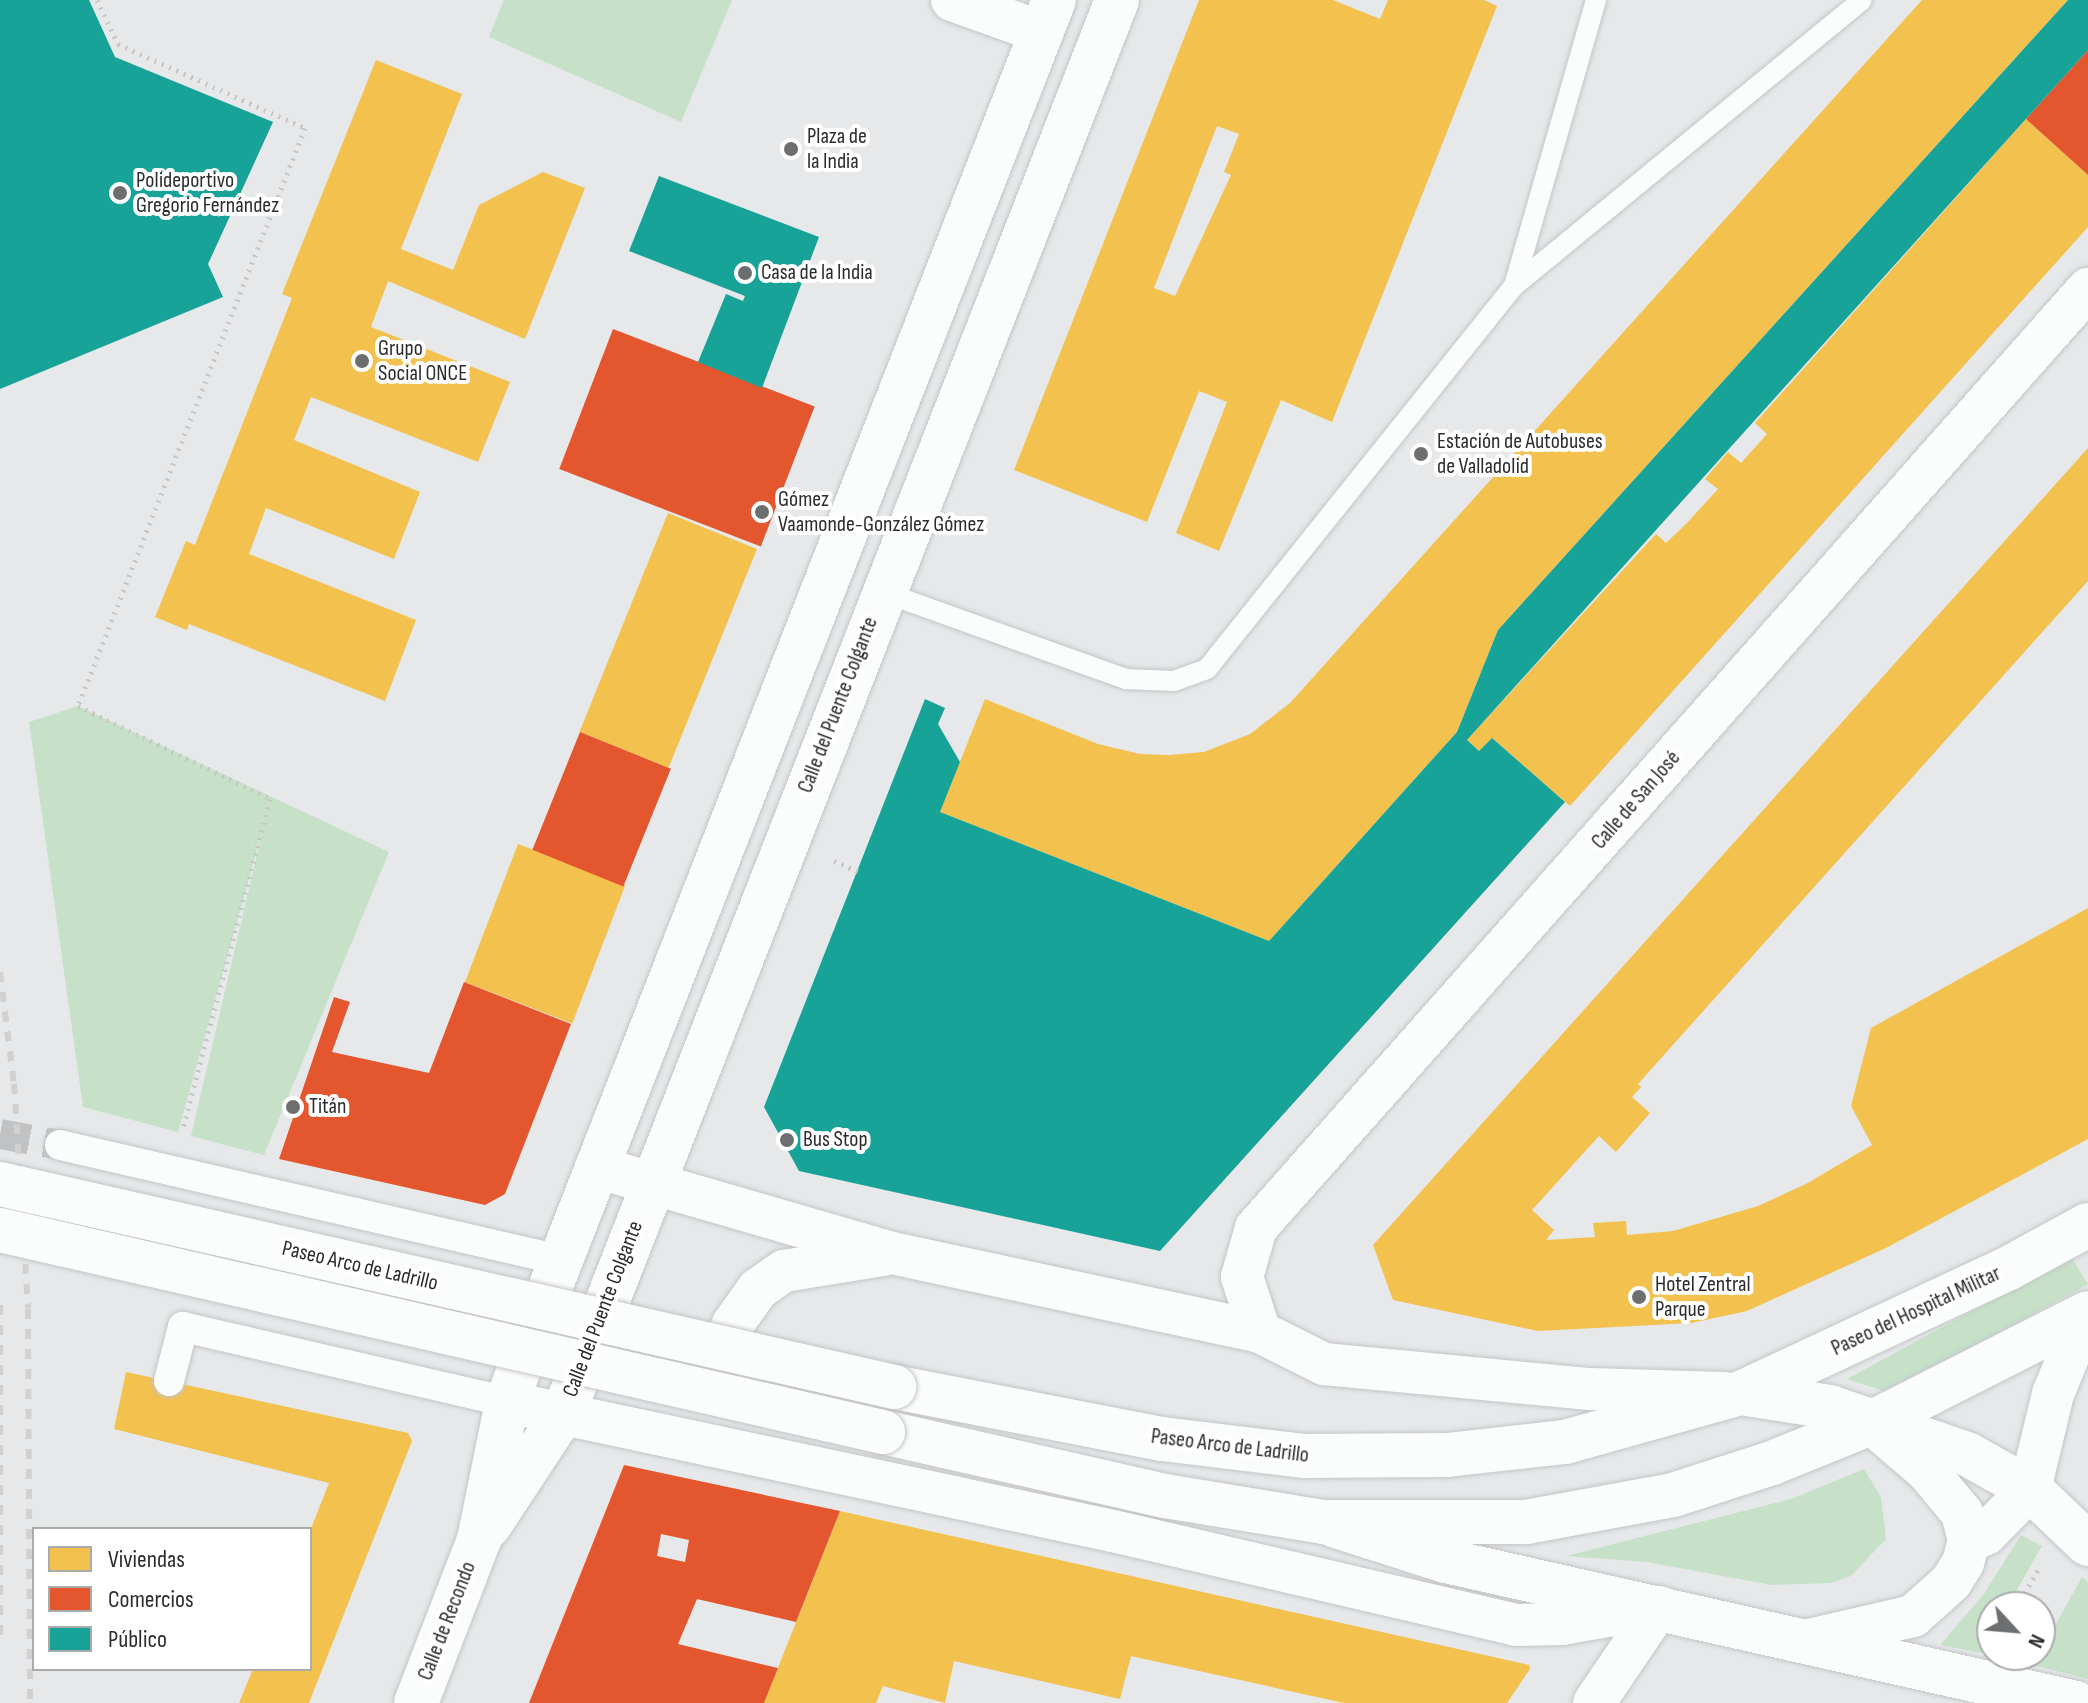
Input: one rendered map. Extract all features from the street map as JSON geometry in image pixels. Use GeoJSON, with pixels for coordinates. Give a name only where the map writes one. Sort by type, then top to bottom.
{"type":"FeatureCollection","features":[{"type":"Feature","properties":{"kind":"street"},"geometry":{"type":"LineString","coordinates":[[507,1402],[596,1167],[1048,16],[952,0]]}},
{"type":"Feature","properties":{"kind":"street","name":"Calle del Puente Colgante"},"geometry":{"type":"LineString","coordinates":[[564,1412],[650,1184],[1117,0]]}},
{"type":"Feature","properties":{"kind":"street","name":"Calle de San José"},"geometry":{"type":"LineString","coordinates":[[1260,1332],[1242,1277],[1256,1228],[2088,289]]}},
{"type":"Feature","properties":{"kind":"street"},"geometry":{"type":"LineString","coordinates":[[60,1145],[560,1260]]}},
{"type":"Feature","properties":{"kind":"street","name":"Paseo Arco de Ladrillo"},"geometry":{"type":"LineString","coordinates":[[596,1167],[892,1253],[1260,1332],[1324,1364],[1590,1389],[1741,1393],[1803,1400],[1941,1443],[2030,1489],[2088,1544]]}},
{"type":"Feature","properties":{"kind":"street","name":"Paseo Arco de Ladrillo"},"geometry":{"type":"LineString","coordinates":[[0,1184],[894,1387],[1162,1439],[1305,1456],[1447,1455],[1565,1442],[1741,1393]]}},
{"type":"Feature","properties":{"kind":"street","name":"Paseo del Hospital Militar"},"geometry":{"type":"LineString","coordinates":[[1741,1393],[2009,1268],[2088,1225]]}},
{"type":"Feature","properties":{"kind":"street","name":"Paseo Arco de Ladrillo"},"geometry":{"type":"LineString","coordinates":[[0,1230],[1165,1496],[1323,1522],[1446,1561],[2076,1703]]}},
{"type":"Feature","properties":{"kind":"street","name":"Paseo Arco de Ladrillo"},"geometry":{"type":"LineString","coordinates":[[735,1448],[708,1412],[706,1387],[733,1324],[758,1289],[784,1271],[892,1253]]}},
{"type":"Feature","properties":{"kind":"street"},"geometry":{"type":"LineString","coordinates":[[1871,1423],[2087,1314]]}},
{"type":"Feature","properties":{"kind":"street"},"geometry":{"type":"LineString","coordinates":[[1969,1541],[1986,1534],[2030,1489],[2053,1394],[2087,1314]]}},
{"type":"Feature","properties":{"kind":"street","name":"Paseo Arco de Ladrillo"},"geometry":{"type":"LineString","coordinates":[[169,1381],[183,1327],[507,1402],[735,1448],[1516,1625],[1574,1622],[1659,1607]]}},
{"type":"Feature","properties":{"kind":"street","name":"Calle de Recondo"},"geometry":{"type":"LineString","coordinates":[[416,1703],[479,1540],[507,1402]]}},
{"type":"Feature","properties":{"kind":"street","name":"Calle de Recondo"},"geometry":{"type":"LineString","coordinates":[[479,1540],[564,1412]]}},
{"type":"Feature","properties":{"kind":"street","name":"Paseo Arco de Ladrillo"},"geometry":{"type":"LineString","coordinates":[[1323,1522],[1540,1519],[1673,1495],[1772,1463],[1871,1423]]}},
{"type":"Feature","properties":{"kind":"street","name":"Paseo Arco de Ladrillo"},"geometry":{"type":"LineString","coordinates":[[1805,1641],[1913,1616],[1951,1582],[1969,1541],[1962,1513],[1945,1490],[1871,1423]]}},
{"type":"Feature","properties":{"kind":"street"},"geometry":{"type":"LineString","coordinates":[[1594,1703],[1659,1607]]}},
{"type":"Feature","properties":{"kind":"lane"},"geometry":{"type":"LineString","coordinates":[[1514,286],[1596,0]]}},
{"type":"Feature","properties":{"kind":"lane"},"geometry":{"type":"LineString","coordinates":[[883,592],[1126,679],[1161,682],[1197,675],[1223,649],[1514,286],[1862,0]]}},
{"type":"Feature","properties":{"kind":"path"},"geometry":{"type":"LineString","coordinates":[[97,0],[118,44],[305,128],[78,706],[270,799],[172,1171]]}},
{"type":"Feature","properties":{"kind":"green space"},"geometry":{"type":"Polygon","coordinates":[[[504,0],[732,0],[681,122],[489,37],[504,0]]]}},
{"type":"Feature","properties":{"kind":"green space"},"geometry":{"type":"Polygon","coordinates":[[[78,706],[389,852],[264,1155],[191,1136],[263,829],[178,1132],[83,1107],[29,722],[78,706]]]}},
{"type":"Feature","properties":{"kind":"green space"},"geometry":{"type":"Polygon","coordinates":[[[2071,1257],[2088,1284],[1890,1393],[1847,1379],[2071,1257]]]}},
{"type":"Feature","properties":{"kind":"green space"},"geometry":{"type":"Polygon","coordinates":[[[1864,1469],[1881,1497],[1886,1539],[1851,1576],[1830,1583],[1772,1585],[1647,1562],[1566,1556],[1791,1499],[1864,1469]]]}},
{"type":"Feature","properties":{"kind":"green space"},"geometry":{"type":"Polygon","coordinates":[[[2021,1535],[2042,1546],[2016,1591],[1986,1591],[2021,1535]]]}},
{"type":"Feature","properties":{"kind":"green space"},"geometry":{"type":"Polygon","coordinates":[[[2082,1577],[2088,1582],[2088,1679],[2056,1671],[2056,1624],[2082,1577]]]}},
{"type":"Feature","properties":{"kind":"green space"},"geometry":{"type":"Polygon","coordinates":[[[1976,1603],[1976,1652],[1940,1645],[1976,1603]]]}},
{"type":"Feature","properties":{"kind":"building: Viviendas"},"geometry":{"type":"Polygon","coordinates":[[[1199,0],[1333,0],[1380,19],[1388,0],[1484,0],[1497,6],[1332,422],[1281,400],[1219,551],[1176,533],[1227,402],[1199,391],[1147,522],[1014,470],[1199,0]],[[1217,126],[1154,288],[1175,296],[1231,175],[1224,172],[1239,134],[1217,126]]]}},
{"type":"Feature","properties":{"kind":"building: Viviendas"},"geometry":{"type":"Polygon","coordinates":[[[1922,0],[2068,0],[1498,630],[1457,732],[1269,941],[940,812],[985,699],[1098,744],[1140,754],[1169,755],[1204,752],[1250,734],[1290,703],[1922,0]]]}},
{"type":"Feature","properties":{"kind":"building: Viviendas","name":"Grupo Social ONCE"},"geometry":{"type":"Polygon","coordinates":[[[376,60],[462,94],[401,249],[453,270],[479,205],[543,172],[585,188],[525,339],[388,281],[371,327],[510,382],[478,462],[311,397],[294,440],[420,492],[394,559],[266,508],[249,554],[416,620],[385,701],[189,624],[187,630],[155,617],[186,541],[195,545],[292,298],[282,294],[376,60]]]}},
{"type":"Feature","properties":{"kind":"building: Viviendas"},"geometry":{"type":"Polygon","coordinates":[[[2026,119],[2088,175],[2088,227],[1570,806],[1492,738],[1479,751],[1467,740],[1656,534],[1666,543],[1718,489],[1705,479],[1728,452],[1741,463],[1767,434],[1755,423],[2026,119]]]}},
{"type":"Feature","properties":{"kind":"building: Viviendas"},"geometry":{"type":"Polygon","coordinates":[[[2088,448],[2088,581],[1638,1084],[1641,1087],[1632,1097],[1650,1113],[1616,1152],[1599,1136],[1532,1210],[1554,1230],[1546,1240],[1595,1237],[1593,1223],[1626,1221],[1627,1235],[1673,1231],[1758,1206],[1806,1184],[1872,1145],[1851,1106],[1871,1028],[2088,908],[2088,1139],[1886,1248],[1747,1311],[1691,1323],[1538,1331],[1393,1300],[1373,1245],[2088,448]]]}},
{"type":"Feature","properties":{"kind":"building: Viviendas"},"geometry":{"type":"Polygon","coordinates":[[[668,513],[757,549],[669,768],[580,732],[668,513]]]}},
{"type":"Feature","properties":{"kind":"building: Viviendas"},"geometry":{"type":"Polygon","coordinates":[[[518,844],[625,885],[572,1023],[465,982],[518,844]]]}},
{"type":"Feature","properties":{"kind":"building: Viviendas"},"geometry":{"type":"Polygon","coordinates":[[[126,1372],[408,1433],[412,1441],[309,1703],[239,1703],[252,1671],[312,1671],[312,1527],[329,1483],[114,1429],[126,1372]]]}},
{"type":"Feature","properties":{"kind":"building: Viviendas"},"geometry":{"type":"Polygon","coordinates":[[[840,1511],[1529,1665],[1530,1669],[1507,1703],[1344,1703],[1131,1656],[1120,1699],[954,1661],[945,1703],[883,1686],[876,1703],[764,1703],[840,1511]]]}},
{"type":"Feature","properties":{"kind":"building: Comercios"},"geometry":{"type":"Polygon","coordinates":[[[2088,50],[2088,175],[2026,119],[2088,50]]]}},
{"type":"Feature","properties":{"kind":"building: Comercios"},"geometry":{"type":"Polygon","coordinates":[[[613,329],[815,406],[761,546],[559,469],[613,329]]]}},
{"type":"Feature","properties":{"kind":"building: Comercios"},"geometry":{"type":"Polygon","coordinates":[[[580,732],[671,769],[623,886],[532,850],[580,732]]]}},
{"type":"Feature","properties":{"kind":"building: Comercios"},"geometry":{"type":"Polygon","coordinates":[[[464,982],[571,1024],[505,1194],[485,1205],[279,1159],[334,997],[350,1002],[332,1052],[429,1073],[464,982]]]}},
{"type":"Feature","properties":{"kind":"building: Comercios"},"geometry":{"type":"Polygon","coordinates":[[[624,1465],[840,1511],[796,1622],[697,1599],[678,1644],[778,1668],[764,1703],[529,1703],[624,1465]],[[661,1534],[657,1556],[685,1562],[689,1540],[661,1534]]]}},
{"type":"Feature","properties":{"kind":"building: Público","name":"Polideportivo Gregorio Fernández"},"geometry":{"type":"Polygon","coordinates":[[[0,0],[89,0],[115,57],[273,122],[208,264],[223,297],[0,389],[0,0]]]}},
{"type":"Feature","properties":{"kind":"building: Público"},"geometry":{"type":"Polygon","coordinates":[[[2068,0],[2088,0],[2088,50],[1467,740],[1479,751],[1492,738],[1565,802],[1160,1251],[799,1171],[764,1107],[925,699],[945,708],[938,724],[960,762],[940,812],[1269,941],[1457,732],[1498,630],[2068,0]]]}},
{"type":"Feature","properties":{"kind":"building: Público","name":"Casa de la India"},"geometry":{"type":"Polygon","coordinates":[[[659,176],[819,237],[762,388],[698,362],[726,294],[743,301],[745,296],[629,251],[659,176]]]}},
{"type":"Feature","properties":{"kind":"tunnel"},"geometry":{"type":"LineString","coordinates":[[0,1134],[60,1145]]}},
{"type":"Feature","properties":{"kind":"railway"},"geometry":{"type":"LineString","coordinates":[[0,972],[14,1084],[28,1309],[30,1703]]}},
{"type":"Feature","properties":{"kind":"railway"},"geometry":{"type":"LineString","coordinates":[[0,1305],[0,1642]]}},
{"type":"Feature","properties":{"kind":"place","name":"Plaza de la India"},"geometry":{"type":"Point","coordinates":[791,149]}},
{"type":"Feature","properties":{"kind":"place","name":"Polideportivo Gregorio Fernández"},"geometry":{"type":"Point","coordinates":[120,193]}},
{"type":"Feature","properties":{"kind":"place","name":"Casa de la India"},"geometry":{"type":"Point","coordinates":[745,273]}},
{"type":"Feature","properties":{"kind":"place","name":"Grupo Social ONCE"},"geometry":{"type":"Point","coordinates":[362,361]}},
{"type":"Feature","properties":{"kind":"place","name":"Estación de Autobuses de Valladolid"},"geometry":{"type":"Point","coordinates":[1421,454]}},
{"type":"Feature","properties":{"kind":"place","name":"Gómez Vaamonde-González Gómez"},"geometry":{"type":"Point","coordinates":[762,512]}},
{"type":"Feature","properties":{"kind":"place","name":"Titán"},"geometry":{"type":"Point","coordinates":[293,1107]}},
{"type":"Feature","properties":{"kind":"place","name":"Bus Stop"},"geometry":{"type":"Point","coordinates":[787,1140]}},
{"type":"Feature","properties":{"kind":"place","name":"Hotel Zentral Parque"},"geometry":{"type":"Point","coordinates":[1639,1297]}}]}
